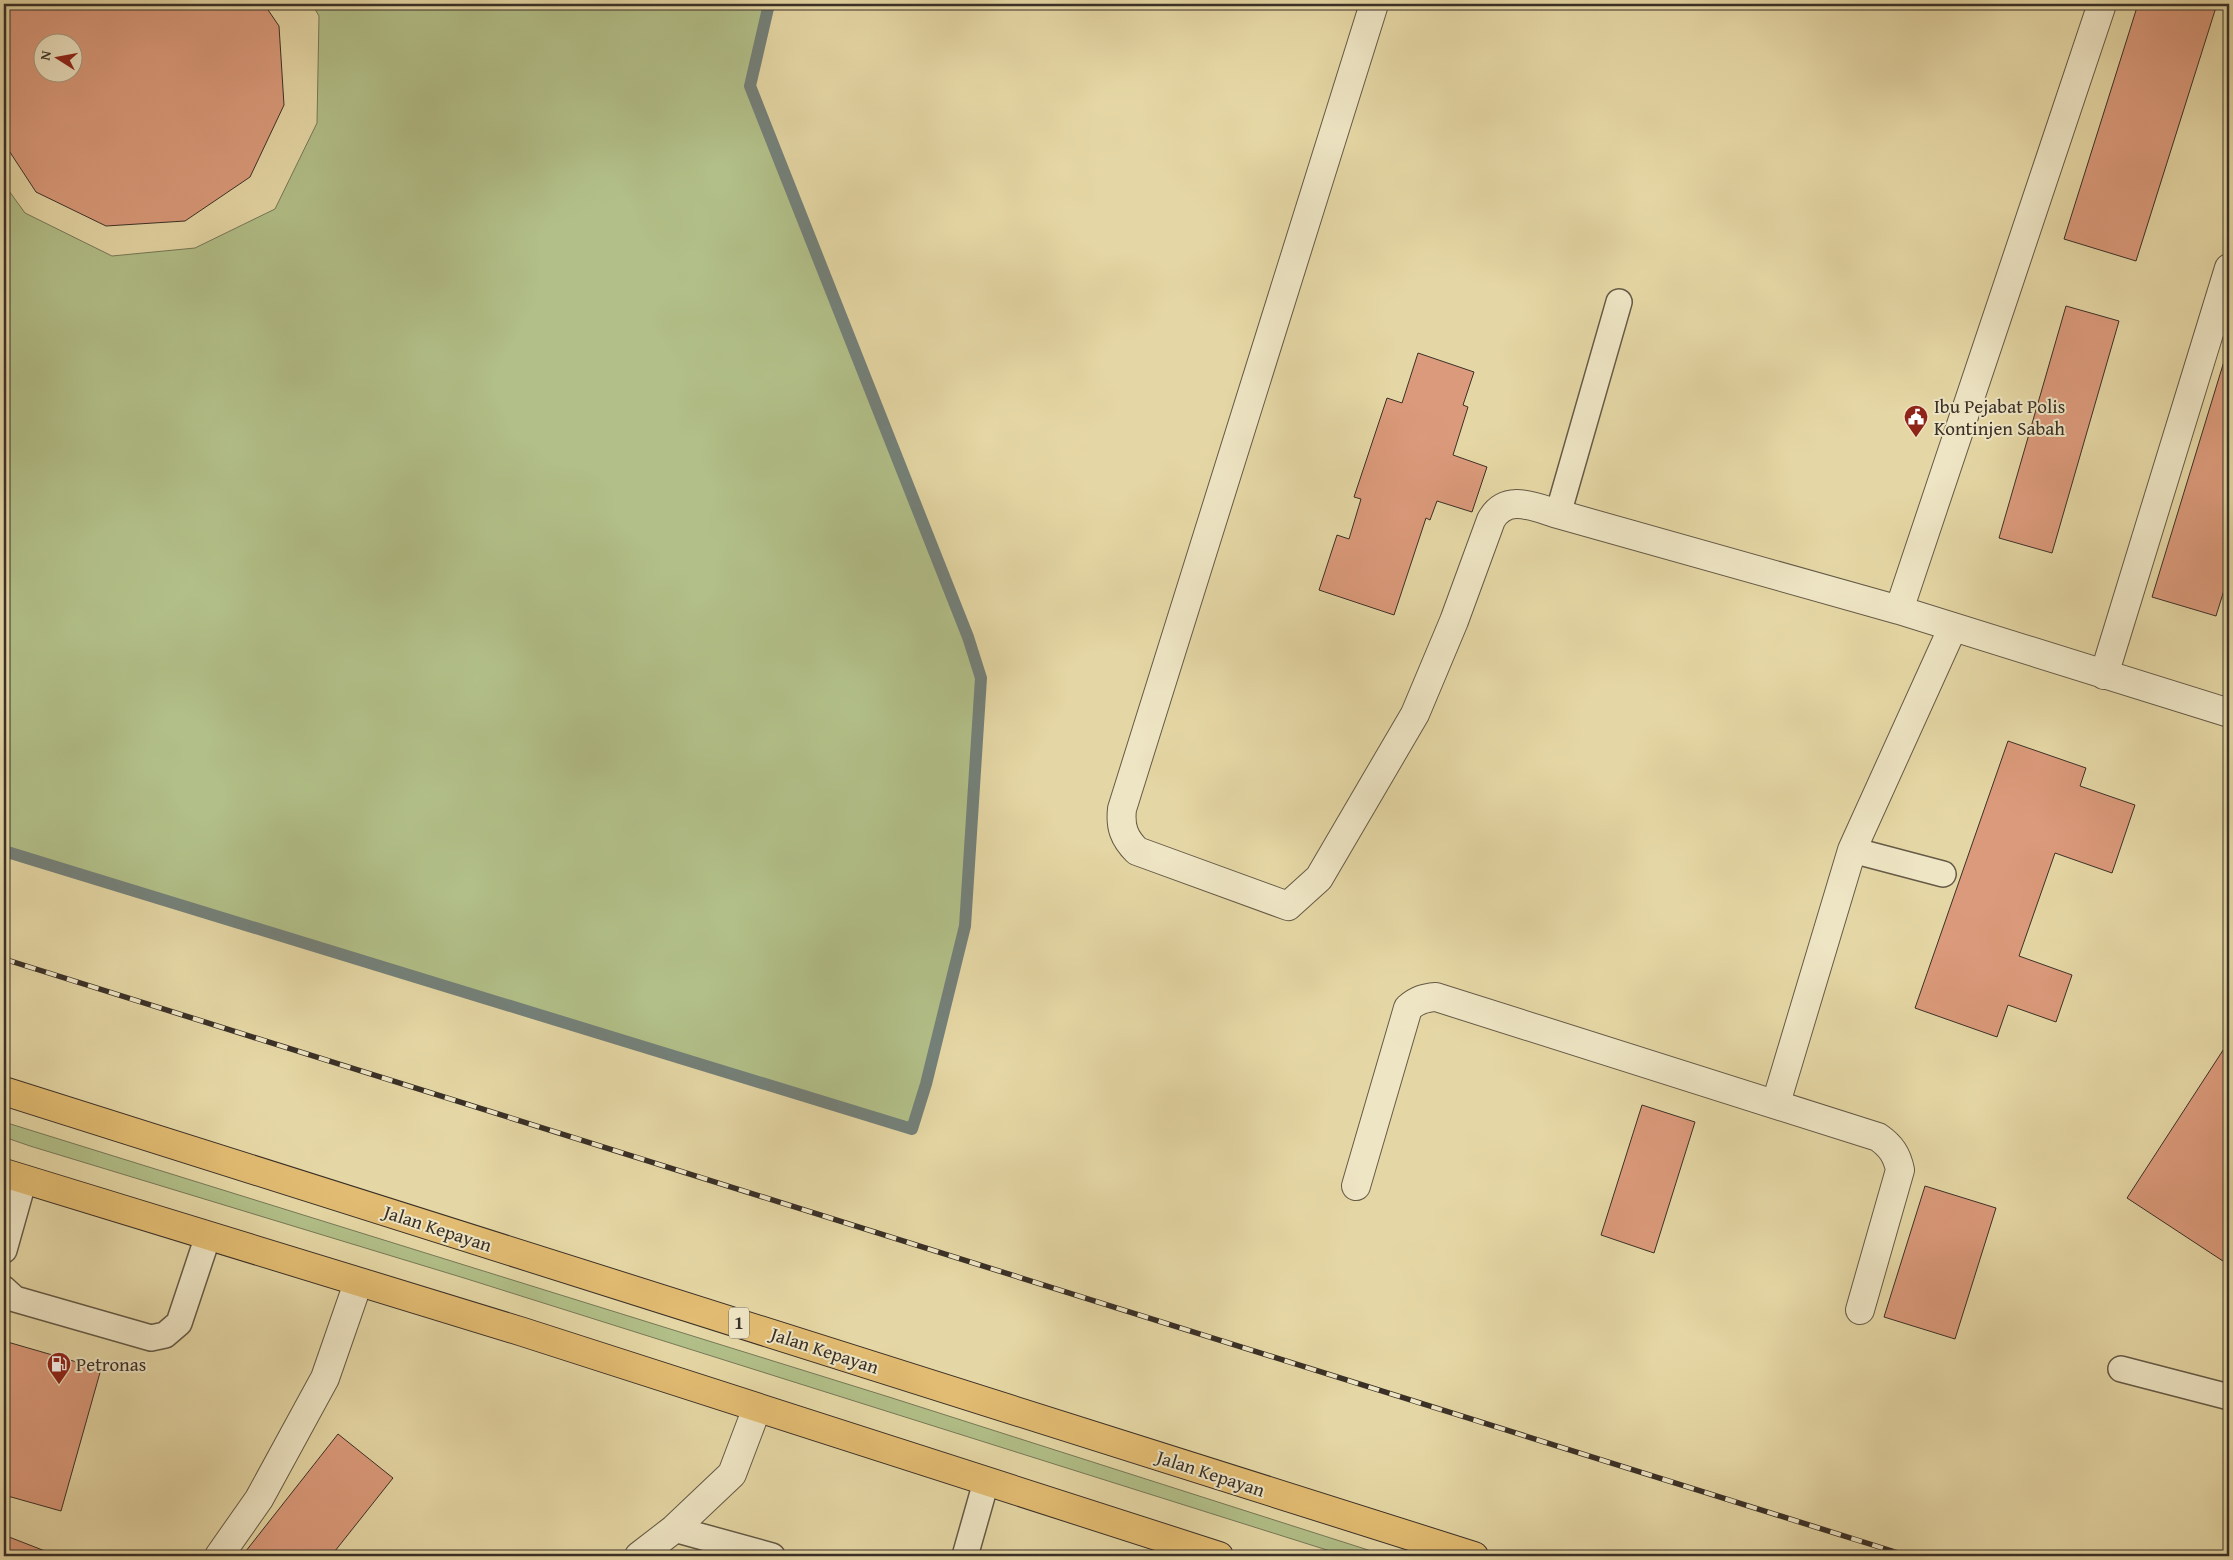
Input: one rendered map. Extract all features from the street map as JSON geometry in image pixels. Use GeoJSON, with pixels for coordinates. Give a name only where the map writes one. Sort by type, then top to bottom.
{"type":"FeatureCollection","features":[{"type":"Feature","properties":{"kind":"highway","name":"Jalan Kepayan"},"geometry":{"type":"LineString","coordinates":[[4,1091],[1474,1556]]}},
{"type":"Feature","properties":{"kind":"highway"},"geometry":{"type":"LineString","coordinates":[[14,1176],[358,1283],[523,1332],[1219,1556]]}},
{"type":"Feature","properties":{"kind":"street"},"geometry":{"type":"LineString","coordinates":[[1374,4],[1122,809],[1120,821],[1123,834],[1137,851],[1288,906],[1318,878],[1415,714],[1454,621],[1496,512],[1511,503],[1558,514],[1899,610],[2229,713]]}},
{"type":"Feature","properties":{"kind":"street"},"geometry":{"type":"LineString","coordinates":[[1899,610],[2102,4]]}},
{"type":"Feature","properties":{"kind":"street"},"geometry":{"type":"LineString","coordinates":[[2104,675],[2229,268]]}},
{"type":"Feature","properties":{"kind":"street"},"geometry":{"type":"LineString","coordinates":[[1776,1104],[1852,850],[1953,627]]}},
{"type":"Feature","properties":{"kind":"street"},"geometry":{"type":"LineString","coordinates":[[1356,1186],[1408,1008],[1424,998],[1436,997],[1776,1104],[1878,1137],[1886,1142],[1898,1159],[1900,1170],[1860,1310]]}},
{"type":"Feature","properties":{"kind":"street"},"geometry":{"type":"LineString","coordinates":[[219,1556],[259,1499],[320,1386],[358,1283]]}},
{"type":"Feature","properties":{"kind":"street"},"geometry":{"type":"LineString","coordinates":[[639,1556],[674,1529],[732,1474],[757,1408]]}},
{"type":"Feature","properties":{"kind":"lane"},"geometry":{"type":"LineString","coordinates":[[1558,514],[1619,302]]}},
{"type":"Feature","properties":{"kind":"lane"},"geometry":{"type":"LineString","coordinates":[[1852,850],[1943,874]]}},
{"type":"Feature","properties":{"kind":"lane"},"geometry":{"type":"LineString","coordinates":[[4,1250],[14,1176]]}},
{"type":"Feature","properties":{"kind":"lane"},"geometry":{"type":"LineString","coordinates":[[4,1289],[15,1299],[24,1302],[151,1338],[165,1335],[179,1323],[208,1236]]}},
{"type":"Feature","properties":{"kind":"lane"},"geometry":{"type":"LineString","coordinates":[[2121,1368],[2229,1397]]}},
{"type":"Feature","properties":{"kind":"lane"},"geometry":{"type":"LineString","coordinates":[[965,1556],[986,1482]]}},
{"type":"Feature","properties":{"kind":"lane"},"geometry":{"type":"LineString","coordinates":[[674,1529],[772,1556]]}},
{"type":"Feature","properties":{"kind":"green space"},"geometry":{"type":"Polygon","coordinates":[[[312,4],[769,4],[750,86],[968,637],[981,678],[965,926],[926,1084],[912,1129],[4,851],[4,184],[25,213],[112,256],[195,248],[275,209],[317,123],[319,16],[312,4]]]}},
{"type":"Feature","properties":{"kind":"green space"},"geometry":{"type":"Polygon","coordinates":[[[4,1122],[889,1397],[1387,1556],[1346,1556],[464,1278],[30,1146],[4,1137],[4,1122]]]}},
{"type":"Feature","properties":{"kind":"building"},"geometry":{"type":"Polygon","coordinates":[[[8,4],[264,4],[279,26],[284,105],[250,177],[185,221],[106,226],[36,192],[4,143],[4,12],[8,4]]]}},
{"type":"Feature","properties":{"kind":"building"},"geometry":{"type":"Polygon","coordinates":[[[2138,4],[2217,4],[2136,261],[2064,239],[2138,4]]]}},
{"type":"Feature","properties":{"kind":"building"},"geometry":{"type":"Polygon","coordinates":[[[2066,306],[2119,321],[2052,553],[1999,538],[2066,306]]]}},
{"type":"Feature","properties":{"kind":"building"},"geometry":{"type":"Polygon","coordinates":[[[2229,345],[2229,574],[2216,616],[2152,597],[2229,345]]]}},
{"type":"Feature","properties":{"kind":"building"},"geometry":{"type":"Polygon","coordinates":[[[1418,353],[1474,372],[1463,405],[1468,407],[1453,455],[1487,467],[1472,512],[1437,501],[1430,520],[1426,518],[1394,615],[1319,590],[1337,535],[1349,539],[1361,499],[1354,497],[1387,398],[1402,403],[1418,353]]]}},
{"type":"Feature","properties":{"kind":"building"},"geometry":{"type":"Polygon","coordinates":[[[2008,741],[2086,768],[2080,786],[2135,805],[2112,873],[2055,853],[2019,956],[2072,975],[2056,1022],[2008,1005],[1997,1037],[1915,1008],[2008,741]]]}},
{"type":"Feature","properties":{"kind":"building"},"geometry":{"type":"Polygon","coordinates":[[[2229,1041],[2229,1265],[2127,1198],[2229,1041]]]}},
{"type":"Feature","properties":{"kind":"building"},"geometry":{"type":"Polygon","coordinates":[[[1642,1105],[1695,1122],[1654,1253],[1601,1235],[1642,1105]]]}},
{"type":"Feature","properties":{"kind":"building"},"geometry":{"type":"Polygon","coordinates":[[[1925,1186],[1996,1208],[1955,1339],[1884,1317],[1925,1186]]]}},
{"type":"Feature","properties":{"kind":"building"},"geometry":{"type":"Polygon","coordinates":[[[4,1341],[101,1369],[61,1511],[4,1495],[4,1341]]]}},
{"type":"Feature","properties":{"kind":"building"},"geometry":{"type":"Polygon","coordinates":[[[338,1434],[393,1478],[331,1556],[242,1556],[338,1434]]]}},
{"type":"Feature","properties":{"kind":"building"},"geometry":{"type":"Polygon","coordinates":[[[4,1535],[45,1551],[43,1556],[4,1556],[4,1535]]]}},
{"type":"Feature","properties":{"kind":"waterway"},"geometry":{"type":"LineString","coordinates":[[4,851],[912,1129],[926,1084],[965,926],[981,678],[968,637],[750,86],[769,4]]}},
{"type":"Feature","properties":{"kind":"railway"},"geometry":{"type":"LineString","coordinates":[[4,959],[1908,1556]]}},
{"type":"Feature","properties":{"kind":"place","name":"Ibu Pejabat Polis Kontinjen Sabah"},"geometry":{"type":"Point","coordinates":[1916,438]}},
{"type":"Feature","properties":{"kind":"place","name":"Petronas"},"geometry":{"type":"Point","coordinates":[59,1385]}}]}
